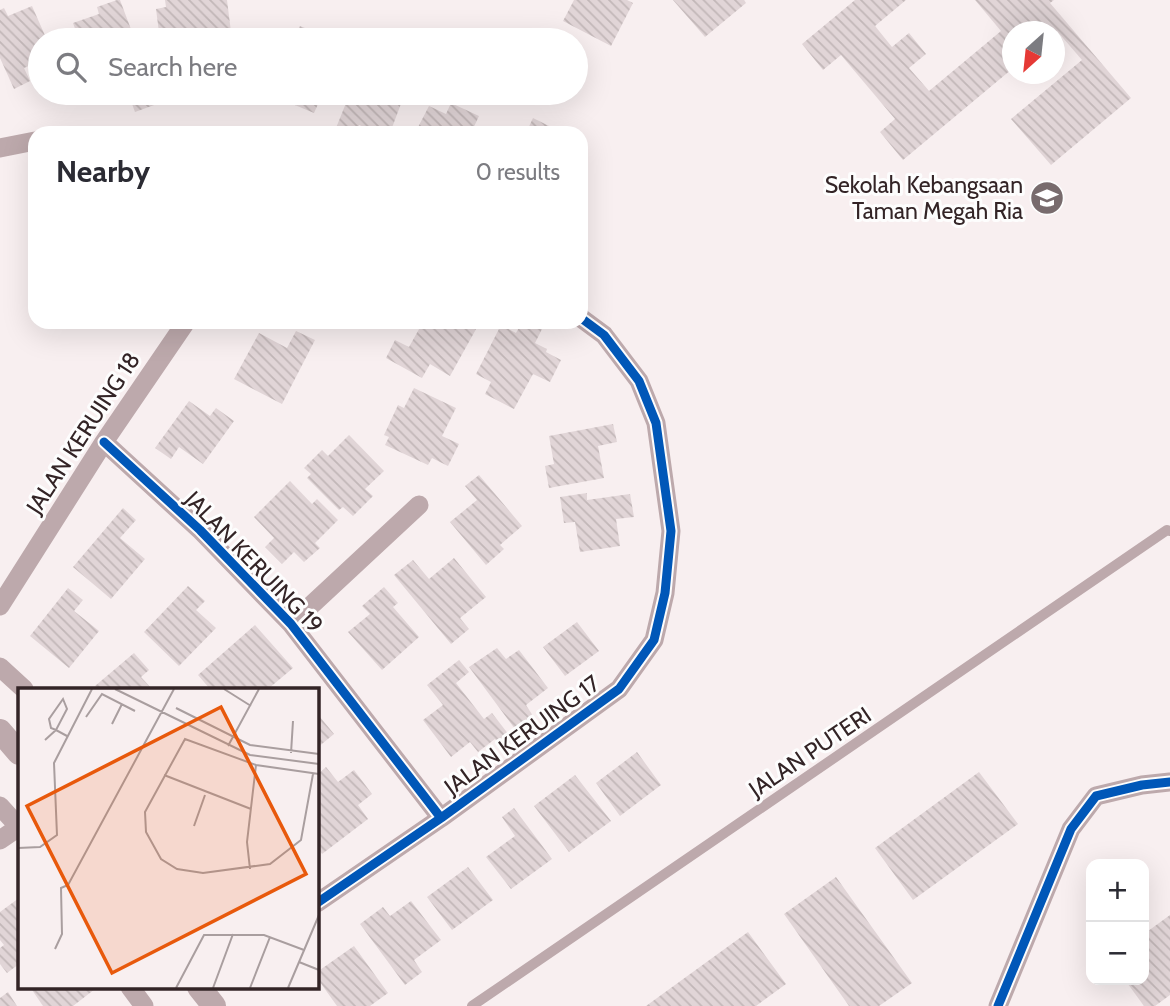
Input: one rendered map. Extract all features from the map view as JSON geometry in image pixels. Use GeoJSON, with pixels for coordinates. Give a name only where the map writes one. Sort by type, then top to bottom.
{"type":"FeatureCollection","features":[{"type":"Feature","properties":{"kind":"street"},"geometry":{"type":"LineString","coordinates":[[0,148],[28,142]]}},
{"type":"Feature","properties":{"kind":"street","name":"JALAN KERUING 17"},"geometry":{"type":"LineString","coordinates":[[318,902],[441,818],[619,689],[654,640],[665,593],[671,531],[656,423],[639,381],[604,335],[588,323]]}},
{"type":"Feature","properties":{"kind":"street","name":"JALAN KERUING 18"},"geometry":{"type":"LineString","coordinates":[[0,606],[104,442],[181,329]]}},
{"type":"Feature","properties":{"kind":"street","name":"JALAN KERUING 19"},"geometry":{"type":"LineString","coordinates":[[104,442],[200,530],[291,624],[441,818]]}},
{"type":"Feature","properties":{"kind":"street"},"geometry":{"type":"LineString","coordinates":[[291,624],[419,505]]}},
{"type":"Feature","properties":{"kind":"street"},"geometry":{"type":"LineString","coordinates":[[0,667],[23,688]]}},
{"type":"Feature","properties":{"kind":"street"},"geometry":{"type":"LineString","coordinates":[[0,731],[18,752]]}},
{"type":"Feature","properties":{"kind":"street"},"geometry":{"type":"LineString","coordinates":[[998,1006],[1071,829],[1096,796],[1142,785],[1170,782]]}},
{"type":"Feature","properties":{"kind":"street"},"geometry":{"type":"LineString","coordinates":[[0,806],[18,826]]}},
{"type":"Feature","properties":{"kind":"street"},"geometry":{"type":"LineString","coordinates":[[0,840],[18,828]]}},
{"type":"Feature","properties":{"kind":"street"},"geometry":{"type":"LineString","coordinates":[[131,988],[144,1006]]}},
{"type":"Feature","properties":{"kind":"street"},"geometry":{"type":"LineString","coordinates":[[200,988],[214,1006]]}},
{"type":"Feature","properties":{"kind":"lane","name":"JALAN PUTERI"},"geometry":{"type":"LineString","coordinates":[[472,1006],[1167,530],[1170,531]]}},
{"type":"Feature","properties":{"kind":"building"},"geometry":{"type":"Polygon","coordinates":[[[120,0],[130,28],[75,28],[73,23],[99,14],[97,7],[120,0]]]}},
{"type":"Feature","properties":{"kind":"building"},"geometry":{"type":"Polygon","coordinates":[[[165,0],[227,0],[230,28],[158,28],[156,9],[166,7],[165,0]]]}},
{"type":"Feature","properties":{"kind":"building"},"geometry":{"type":"Polygon","coordinates":[[[574,0],[627,0],[633,3],[611,46],[588,34],[588,28],[576,28],[563,21],[574,0]]]}},
{"type":"Feature","properties":{"kind":"building"},"geometry":{"type":"Polygon","coordinates":[[[673,0],[744,0],[746,3],[705,37],[673,0]]]}},
{"type":"Feature","properties":{"kind":"building"},"geometry":{"type":"Polygon","coordinates":[[[855,0],[906,0],[875,26],[892,47],[909,33],[926,54],[909,68],[929,91],[1001,31],[975,0],[1054,0],[1050,3],[1131,98],[1051,165],[1011,119],[1053,84],[1065,84],[1065,74],[1082,60],[1065,40],[1065,21],[1002,21],[1002,77],[903,160],[880,132],[895,119],[841,55],[823,70],[802,44],[855,0]]]}},
{"type":"Feature","properties":{"kind":"building"},"geometry":{"type":"Polygon","coordinates":[[[32,6],[42,28],[28,28],[28,66],[24,68],[28,82],[14,89],[0,58],[0,10],[4,8],[8,16],[32,6]]]}},
{"type":"Feature","properties":{"kind":"building"},"geometry":{"type":"Polygon","coordinates":[[[132,105],[154,105],[135,112],[132,105]]]}},
{"type":"Feature","properties":{"kind":"building"},"geometry":{"type":"Polygon","coordinates":[[[295,105],[318,105],[314,113],[295,105]]]}},
{"type":"Feature","properties":{"kind":"building"},"geometry":{"type":"Polygon","coordinates":[[[345,105],[400,105],[393,126],[337,126],[345,105]]]}},
{"type":"Feature","properties":{"kind":"building"},"geometry":{"type":"Polygon","coordinates":[[[450,105],[455,105],[479,116],[474,126],[419,126],[429,106],[446,114],[450,105]]]}},
{"type":"Feature","properties":{"kind":"building"},"geometry":{"type":"Polygon","coordinates":[[[533,118],[549,126],[529,126],[533,118]]]}},
{"type":"Feature","properties":{"kind":"building"},"geometry":{"type":"Polygon","coordinates":[[[419,329],[476,329],[450,376],[430,364],[422,378],[386,358],[395,340],[409,347],[419,329]]]}},
{"type":"Feature","properties":{"kind":"building"},"geometry":{"type":"Polygon","coordinates":[[[499,329],[508,329],[516,333],[518,329],[542,329],[535,343],[561,360],[550,382],[533,374],[514,409],[485,394],[491,382],[476,374],[499,329]]]}},
{"type":"Feature","properties":{"kind":"building"},"geometry":{"type":"Polygon","coordinates":[[[296,331],[315,340],[282,404],[234,379],[259,333],[287,348],[296,331]]]}},
{"type":"Feature","properties":{"kind":"building"},"geometry":{"type":"Polygon","coordinates":[[[414,388],[456,408],[442,436],[459,444],[448,466],[432,458],[428,465],[385,445],[389,437],[384,435],[398,405],[404,408],[414,388]]]}},
{"type":"Feature","properties":{"kind":"building"},"geometry":{"type":"Polygon","coordinates":[[[189,401],[210,416],[216,408],[234,421],[203,464],[179,447],[171,459],[155,448],[189,401]]]}},
{"type":"Feature","properties":{"kind":"building"},"geometry":{"type":"Polygon","coordinates":[[[613,424],[617,442],[598,446],[604,478],[549,488],[545,466],[554,464],[549,436],[613,424]]]}},
{"type":"Feature","properties":{"kind":"building"},"geometry":{"type":"Polygon","coordinates":[[[349,435],[384,471],[365,489],[373,496],[353,516],[343,507],[339,510],[307,478],[311,474],[304,468],[322,450],[328,456],[349,435]]]}},
{"type":"Feature","properties":{"kind":"building"},"geometry":{"type":"Polygon","coordinates":[[[479,475],[522,526],[500,545],[504,549],[486,565],[450,522],[477,500],[465,486],[479,475]]]}},
{"type":"Feature","properties":{"kind":"building"},"geometry":{"type":"Polygon","coordinates":[[[290,481],[312,504],[317,499],[338,520],[315,543],[320,548],[304,562],[294,552],[282,564],[265,547],[274,538],[254,517],[290,481]]]}},
{"type":"Feature","properties":{"kind":"building"},"geometry":{"type":"Polygon","coordinates":[[[587,493],[587,500],[630,494],[634,517],[616,519],[620,546],[580,552],[575,522],[564,523],[560,497],[587,493]]]}},
{"type":"Feature","properties":{"kind":"building"},"geometry":{"type":"Polygon","coordinates":[[[123,508],[136,520],[120,538],[145,559],[111,599],[73,567],[123,508]]]}},
{"type":"Feature","properties":{"kind":"building"},"geometry":{"type":"Polygon","coordinates":[[[454,558],[486,597],[460,618],[469,629],[451,644],[394,575],[413,560],[429,579],[454,558]]]}},
{"type":"Feature","properties":{"kind":"building"},"geometry":{"type":"Polygon","coordinates":[[[188,586],[205,601],[196,610],[216,628],[179,666],[144,632],[188,586]]]}},
{"type":"Feature","properties":{"kind":"building"},"geometry":{"type":"Polygon","coordinates":[[[384,587],[398,603],[393,607],[419,637],[382,670],[348,632],[370,614],[362,606],[384,587]]]}},
{"type":"Feature","properties":{"kind":"building"},"geometry":{"type":"Polygon","coordinates":[[[68,588],[83,600],[74,611],[99,631],[69,668],[30,636],[68,588]]]}},
{"type":"Feature","properties":{"kind":"building"},"geometry":{"type":"Polygon","coordinates":[[[577,622],[599,651],[565,676],[543,647],[577,622]]]}},
{"type":"Feature","properties":{"kind":"building"},"geometry":{"type":"Polygon","coordinates":[[[255,625],[293,668],[269,688],[209,688],[198,675],[255,625]]]}},
{"type":"Feature","properties":{"kind":"building"},"geometry":{"type":"Polygon","coordinates":[[[497,648],[506,659],[519,650],[548,688],[526,705],[533,716],[515,729],[469,667],[497,648]]]}},
{"type":"Feature","properties":{"kind":"building"},"geometry":{"type":"Polygon","coordinates":[[[134,653],[149,670],[141,677],[151,688],[95,686],[134,653]]]}},
{"type":"Feature","properties":{"kind":"building"},"geometry":{"type":"Polygon","coordinates":[[[459,660],[469,672],[456,683],[484,719],[492,713],[513,740],[502,748],[495,739],[478,752],[470,742],[451,757],[423,720],[443,705],[427,685],[459,660]]]}},
{"type":"Feature","properties":{"kind":"building"},"geometry":{"type":"Polygon","coordinates":[[[320,717],[334,734],[318,747],[320,717]]]}},
{"type":"Feature","properties":{"kind":"building"},"geometry":{"type":"Polygon","coordinates":[[[637,752],[661,785],[620,816],[596,783],[637,752]]]}},
{"type":"Feature","properties":{"kind":"building"},"geometry":{"type":"Polygon","coordinates":[[[326,767],[338,782],[354,770],[372,794],[358,805],[368,819],[322,854],[318,848],[318,774],[326,767]]]}},
{"type":"Feature","properties":{"kind":"building"},"geometry":{"type":"Polygon","coordinates":[[[979,772],[1018,824],[913,900],[875,848],[979,772]]]}},
{"type":"Feature","properties":{"kind":"building"},"geometry":{"type":"Polygon","coordinates":[[[575,775],[611,821],[569,852],[534,806],[575,775]]]}},
{"type":"Feature","properties":{"kind":"building"},"geometry":{"type":"Polygon","coordinates":[[[514,808],[552,859],[511,889],[486,857],[515,836],[502,817],[514,808]]]}},
{"type":"Feature","properties":{"kind":"building"},"geometry":{"type":"Polygon","coordinates":[[[468,867],[493,900],[452,930],[427,897],[468,867]]]}},
{"type":"Feature","properties":{"kind":"building"},"geometry":{"type":"Polygon","coordinates":[[[836,877],[912,983],[879,1006],[849,1006],[784,914],[836,877]]]}},
{"type":"Feature","properties":{"kind":"building"},"geometry":{"type":"Polygon","coordinates":[[[18,899],[18,965],[7,973],[0,964],[0,948],[4,945],[0,940],[0,912],[18,899]]]}},
{"type":"Feature","properties":{"kind":"building"},"geometry":{"type":"Polygon","coordinates":[[[411,901],[441,940],[414,960],[422,972],[405,985],[360,924],[383,907],[390,916],[411,901]]]}},
{"type":"Feature","properties":{"kind":"building"},"geometry":{"type":"Polygon","coordinates":[[[1170,915],[1170,995],[1155,1006],[1144,1006],[1129,985],[1149,985],[1149,930],[1170,915]]]}},
{"type":"Feature","properties":{"kind":"building"},"geometry":{"type":"Polygon","coordinates":[[[748,932],[786,984],[756,1006],[646,1006],[748,932]]]}},
{"type":"Feature","properties":{"kind":"building"},"geometry":{"type":"Polygon","coordinates":[[[354,946],[388,993],[370,1006],[337,1006],[318,979],[318,971],[354,946]]]}},
{"type":"Feature","properties":{"kind":"building"},"geometry":{"type":"Polygon","coordinates":[[[31,988],[95,989],[73,1006],[43,1006],[31,988]]]}},
{"type":"Feature","properties":{"kind":"building"},"geometry":{"type":"Polygon","coordinates":[[[8,992],[17,1006],[0,1006],[0,998],[8,992]]]}},
{"type":"Feature","properties":{"kind":"cycle path"},"geometry":{"type":"LineString","coordinates":[[318,902],[441,818],[619,689],[654,640],[665,593],[671,531],[656,423],[639,381],[604,335],[588,323]]}},
{"type":"Feature","properties":{"kind":"cycle path"},"geometry":{"type":"LineString","coordinates":[[104,442],[200,530],[291,624],[441,818]]}},
{"type":"Feature","properties":{"kind":"cycle path"},"geometry":{"type":"LineString","coordinates":[[998,1006],[1071,829],[1096,796],[1142,785],[1170,782]]}},
{"type":"Feature","properties":{"kind":"place","name":"Sekolah Kebangsaan Taman Megah Ria"},"geometry":{"type":"Point","coordinates":[1047,198]}}]}
